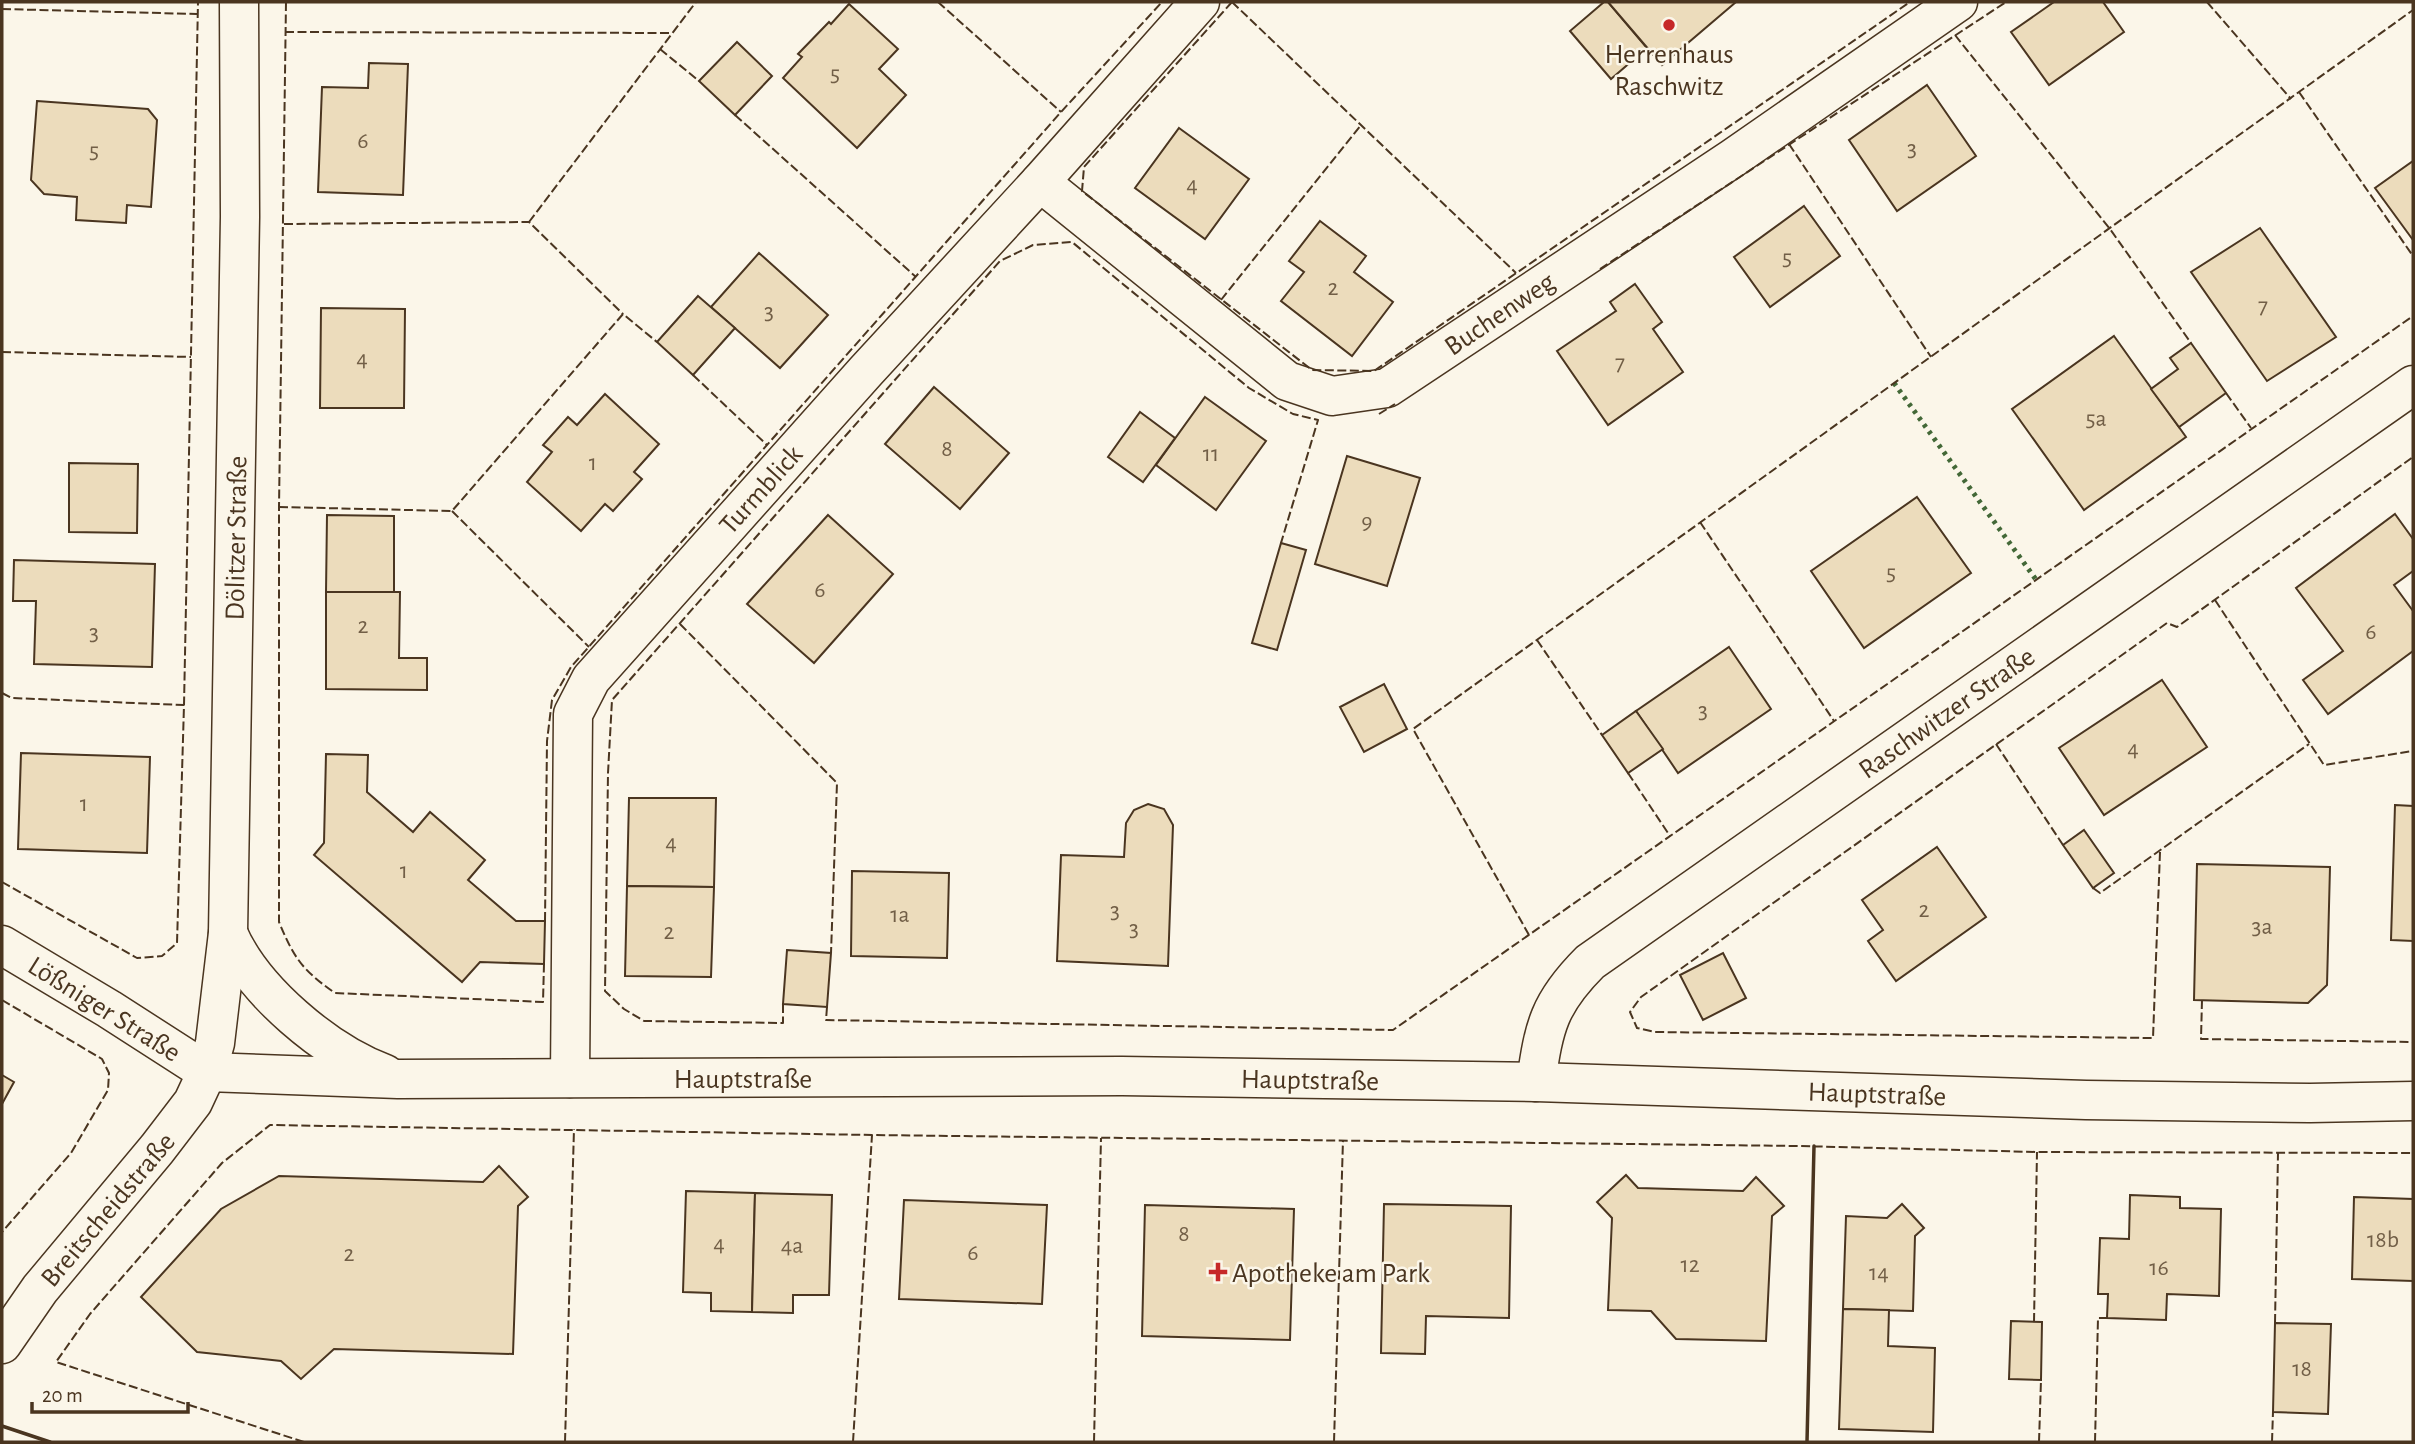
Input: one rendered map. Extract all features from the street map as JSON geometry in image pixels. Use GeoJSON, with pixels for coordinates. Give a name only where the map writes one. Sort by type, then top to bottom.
{"type":"FeatureCollection","features":[{"type":"Feature","properties":{"kind":"main road","name":"Dölitzer Straße"},"geometry":{"type":"LineString","coordinates":[[207,1072],[218,1027],[228,933],[240,217],[239,2]]}},
{"type":"Feature","properties":{"kind":"main road","name":"Turmblick"},"geometry":{"type":"LineString","coordinates":[[570,1078],[573,714],[591,679],[1200,2]]}},
{"type":"Feature","properties":{"kind":"main road","name":"Buchenweg"},"geometry":{"type":"LineString","coordinates":[[1040,182],[1287,381],[1332,396],[1387,388],[1733,158],[1958,2]]}},
{"type":"Feature","properties":{"kind":"main road","name":"Raschwitzer Straße"},"geometry":{"type":"LineString","coordinates":[[1536,1082],[1549,1017],[1567,985],[1590,962],[2413,385]]}},
{"type":"Feature","properties":{"kind":"main road"},"geometry":{"type":"LineString","coordinates":[[228,933],[245,963],[271,993],[306,1025],[346,1056],[398,1079]]}},
{"type":"Feature","properties":{"kind":"main road","name":"Lößniger Straße"},"geometry":{"type":"LineString","coordinates":[[2,945],[207,1072]]}},
{"type":"Feature","properties":{"kind":"main road","name":"Hauptstraße"},"geometry":{"type":"LineString","coordinates":[[207,1072],[398,1079],[1122,1076],[1536,1082],[2086,1100],[2413,1101]]}},
{"type":"Feature","properties":{"kind":"main road","name":"Breitscheidstraße"},"geometry":{"type":"LineString","coordinates":[[2,1344],[40,1289],[177,1124],[193,1101],[207,1072]]}},
{"type":"Feature","properties":{"kind":"building"},"geometry":{"type":"Polygon","coordinates":[[[1604,2],[1608,2],[1647,48],[1611,79],[1570,31],[1604,2]]]}},
{"type":"Feature","properties":{"kind":"building","name":"Herrenhaus Raschwitz"},"geometry":{"type":"Polygon","coordinates":[[[1608,2],[1736,2],[1662,65],[1608,2]]]}},
{"type":"Feature","properties":{"kind":"building"},"geometry":{"type":"Polygon","coordinates":[[[2054,2],[2103,2],[2124,32],[2049,85],[2011,32],[2054,2]]]}},
{"type":"Feature","properties":{"kind":"building"},"geometry":{"type":"Polygon","coordinates":[[[849,4],[898,49],[879,69],[906,95],[857,148],[783,78],[802,57],[798,54],[849,4]]]}},
{"type":"Feature","properties":{"kind":"building"},"geometry":{"type":"Polygon","coordinates":[[[737,42],[772,76],[735,115],[699,81],[737,42]]]}},
{"type":"Feature","properties":{"kind":"building"},"geometry":{"type":"Polygon","coordinates":[[[369,63],[408,64],[403,195],[318,192],[322,87],[368,88],[369,63]]]}},
{"type":"Feature","properties":{"kind":"building"},"geometry":{"type":"Polygon","coordinates":[[[1927,85],[1976,156],[1897,211],[1849,140],[1927,85]]]}},
{"type":"Feature","properties":{"kind":"building"},"geometry":{"type":"Polygon","coordinates":[[[37,101],[148,109],[157,120],[151,207],[127,205],[126,223],[76,220],[77,197],[44,194],[31,180],[37,101]]]}},
{"type":"Feature","properties":{"kind":"building"},"geometry":{"type":"Polygon","coordinates":[[[1179,128],[1249,179],[1205,239],[1135,188],[1179,128]]]}},
{"type":"Feature","properties":{"kind":"building"},"geometry":{"type":"Polygon","coordinates":[[[2413,161],[2413,240],[2375,188],[2413,161]]]}},
{"type":"Feature","properties":{"kind":"building"},"geometry":{"type":"Polygon","coordinates":[[[1804,206],[1840,256],[1770,307],[1734,257],[1804,206]]]}},
{"type":"Feature","properties":{"kind":"building"},"geometry":{"type":"Polygon","coordinates":[[[1320,221],[1366,256],[1354,272],[1393,302],[1352,356],[1281,301],[1304,272],[1289,261],[1320,221]]]}},
{"type":"Feature","properties":{"kind":"building"},"geometry":{"type":"Polygon","coordinates":[[[2260,228],[2336,337],[2267,381],[2191,272],[2260,228]]]}},
{"type":"Feature","properties":{"kind":"building"},"geometry":{"type":"Polygon","coordinates":[[[759,253],[828,315],[780,368],[711,307],[759,253]]]}},
{"type":"Feature","properties":{"kind":"building"},"geometry":{"type":"Polygon","coordinates":[[[1635,284],[1662,322],[1653,329],[1683,372],[1608,425],[1557,351],[1616,311],[1610,302],[1635,284]]]}},
{"type":"Feature","properties":{"kind":"building"},"geometry":{"type":"Polygon","coordinates":[[[698,296],[735,328],[693,375],[657,342],[698,296]]]}},
{"type":"Feature","properties":{"kind":"building"},"geometry":{"type":"Polygon","coordinates":[[[321,308],[405,309],[404,408],[320,408],[321,308]]]}},
{"type":"Feature","properties":{"kind":"building"},"geometry":{"type":"Polygon","coordinates":[[[2114,336],[2186,437],[2084,510],[2012,409],[2114,336]]]}},
{"type":"Feature","properties":{"kind":"building"},"geometry":{"type":"Polygon","coordinates":[[[2191,343],[2226,393],[2179,427],[2151,389],[2178,369],[2170,358],[2191,343]]]}},
{"type":"Feature","properties":{"kind":"building"},"geometry":{"type":"Polygon","coordinates":[[[934,387],[1009,453],[960,509],[885,444],[934,387]]]}},
{"type":"Feature","properties":{"kind":"building"},"geometry":{"type":"Polygon","coordinates":[[[605,394],[659,444],[634,472],[642,479],[613,511],[605,504],[581,531],[527,482],[552,452],[543,445],[568,417],[577,425],[605,394]]]}},
{"type":"Feature","properties":{"kind":"building"},"geometry":{"type":"Polygon","coordinates":[[[1205,397],[1266,441],[1216,510],[1156,465],[1205,397]]]}},
{"type":"Feature","properties":{"kind":"building"},"geometry":{"type":"Polygon","coordinates":[[[1140,412],[1175,438],[1143,482],[1108,457],[1140,412]]]}},
{"type":"Feature","properties":{"kind":"building"},"geometry":{"type":"Polygon","coordinates":[[[1347,456],[1420,478],[1387,586],[1315,564],[1347,456]]]}},
{"type":"Feature","properties":{"kind":"building"},"geometry":{"type":"Polygon","coordinates":[[[69,463],[138,464],[137,533],[69,532],[69,463]]]}},
{"type":"Feature","properties":{"kind":"building"},"geometry":{"type":"Polygon","coordinates":[[[1917,497],[1971,573],[1864,648],[1811,571],[1917,497]]]}},
{"type":"Feature","properties":{"kind":"building"},"geometry":{"type":"Polygon","coordinates":[[[2395,514],[2413,539],[2413,571],[2394,585],[2413,611],[2413,651],[2328,714],[2303,680],[2343,651],[2296,588],[2395,514]]]}},
{"type":"Feature","properties":{"kind":"building"},"geometry":{"type":"Polygon","coordinates":[[[327,515],[394,516],[394,592],[326,592],[327,515]]]}},
{"type":"Feature","properties":{"kind":"building"},"geometry":{"type":"Polygon","coordinates":[[[828,515],[893,574],[814,663],[747,604],[828,515]]]}},
{"type":"Feature","properties":{"kind":"building"},"geometry":{"type":"Polygon","coordinates":[[[1281,543],[1306,550],[1277,650],[1252,643],[1281,543]]]}},
{"type":"Feature","properties":{"kind":"building"},"geometry":{"type":"Polygon","coordinates":[[[14,560],[155,564],[152,667],[34,664],[36,601],[13,601],[14,560]]]}},
{"type":"Feature","properties":{"kind":"building"},"geometry":{"type":"Polygon","coordinates":[[[326,592],[400,592],[399,658],[427,658],[427,690],[326,689],[326,592]]]}},
{"type":"Feature","properties":{"kind":"building"},"geometry":{"type":"Polygon","coordinates":[[[1729,647],[1771,709],[1678,773],[1636,711],[1729,647]]]}},
{"type":"Feature","properties":{"kind":"building"},"geometry":{"type":"Polygon","coordinates":[[[2162,680],[2207,747],[2104,815],[2059,748],[2162,680]]]}},
{"type":"Feature","properties":{"kind":"building"},"geometry":{"type":"Polygon","coordinates":[[[1384,684],[1407,729],[1364,752],[1340,707],[1384,684]]]}},
{"type":"Feature","properties":{"kind":"building"},"geometry":{"type":"Polygon","coordinates":[[[1636,711],[1663,749],[1628,773],[1602,735],[1636,711]]]}},
{"type":"Feature","properties":{"kind":"building"},"geometry":{"type":"Polygon","coordinates":[[[21,753],[150,757],[147,853],[18,849],[21,753]]]}},
{"type":"Feature","properties":{"kind":"building"},"geometry":{"type":"Polygon","coordinates":[[[326,754],[368,755],[367,792],[413,832],[430,812],[485,860],[468,880],[516,921],[545,921],[544,964],[480,962],[462,982],[314,855],[324,843],[326,754]]]}},
{"type":"Feature","properties":{"kind":"building"},"geometry":{"type":"Polygon","coordinates":[[[629,798],[716,798],[714,887],[627,886],[629,798]]]}},
{"type":"Feature","properties":{"kind":"building"},"geometry":{"type":"Polygon","coordinates":[[[1148,804],[1164,809],[1173,825],[1168,966],[1057,961],[1061,855],[1124,857],[1126,823],[1134,810],[1148,804]]]}},
{"type":"Feature","properties":{"kind":"building"},"geometry":{"type":"Polygon","coordinates":[[[2395,805],[2413,806],[2413,941],[2391,940],[2395,805]]]}},
{"type":"Feature","properties":{"kind":"building"},"geometry":{"type":"Polygon","coordinates":[[[2084,830],[2114,873],[2093,888],[2063,845],[2084,830]]]}},
{"type":"Feature","properties":{"kind":"building"},"geometry":{"type":"Polygon","coordinates":[[[1937,847],[1986,917],[1896,981],[1868,941],[1883,930],[1862,900],[1937,847]]]}},
{"type":"Feature","properties":{"kind":"building"},"geometry":{"type":"Polygon","coordinates":[[[2197,864],[2330,867],[2327,985],[2308,1003],[2194,1000],[2197,864]]]}},
{"type":"Feature","properties":{"kind":"building"},"geometry":{"type":"Polygon","coordinates":[[[852,871],[949,873],[947,958],[851,956],[852,871]]]}},
{"type":"Feature","properties":{"kind":"building"},"geometry":{"type":"Polygon","coordinates":[[[627,886],[714,887],[711,977],[625,976],[627,886]]]}},
{"type":"Feature","properties":{"kind":"building"},"geometry":{"type":"Polygon","coordinates":[[[787,950],[831,953],[827,1007],[783,1004],[787,950]]]}},
{"type":"Feature","properties":{"kind":"building"},"geometry":{"type":"Polygon","coordinates":[[[1723,953],[1746,998],[1703,1020],[1680,975],[1723,953]]]}},
{"type":"Feature","properties":{"kind":"building"},"geometry":{"type":"Polygon","coordinates":[[[2,1075],[14,1082],[2,1104],[2,1075]]]}},
{"type":"Feature","properties":{"kind":"building"},"geometry":{"type":"Polygon","coordinates":[[[499,1166],[528,1197],[518,1206],[513,1354],[334,1349],[301,1379],[281,1361],[197,1352],[141,1297],[221,1209],[279,1176],[483,1182],[499,1166]]]}},
{"type":"Feature","properties":{"kind":"building"},"geometry":{"type":"Polygon","coordinates":[[[1626,1175],[1638,1188],[1743,1191],[1756,1177],[1784,1206],[1772,1216],[1766,1341],[1676,1339],[1651,1311],[1608,1310],[1612,1218],[1597,1202],[1626,1175]]]}},
{"type":"Feature","properties":{"kind":"building"},"geometry":{"type":"Polygon","coordinates":[[[686,1191],[755,1193],[752,1312],[711,1311],[711,1293],[683,1292],[686,1191]]]}},
{"type":"Feature","properties":{"kind":"building"},"geometry":{"type":"Polygon","coordinates":[[[755,1193],[832,1195],[829,1295],[793,1295],[793,1313],[752,1312],[755,1193]]]}},
{"type":"Feature","properties":{"kind":"building"},"geometry":{"type":"Polygon","coordinates":[[[2130,1195],[2180,1197],[2180,1208],[2221,1209],[2219,1296],[2167,1294],[2166,1320],[2107,1318],[2108,1294],[2098,1294],[2100,1238],[2129,1239],[2130,1195]]]}},
{"type":"Feature","properties":{"kind":"building"},"geometry":{"type":"Polygon","coordinates":[[[2354,1197],[2413,1199],[2413,1281],[2352,1279],[2354,1197]]]}},
{"type":"Feature","properties":{"kind":"building"},"geometry":{"type":"Polygon","coordinates":[[[904,1200],[1047,1205],[1042,1304],[899,1299],[904,1200]]]}},
{"type":"Feature","properties":{"kind":"building"},"geometry":{"type":"Polygon","coordinates":[[[1384,1204],[1511,1206],[1509,1318],[1426,1316],[1425,1354],[1381,1353],[1384,1204]]]}},
{"type":"Feature","properties":{"kind":"building"},"geometry":{"type":"Polygon","coordinates":[[[1902,1204],[1924,1228],[1915,1236],[1913,1311],[1843,1309],[1846,1216],[1887,1218],[1902,1204]]]}},
{"type":"Feature","properties":{"kind":"building"},"geometry":{"type":"Polygon","coordinates":[[[1145,1205],[1294,1209],[1290,1340],[1142,1336],[1145,1205]]]}},
{"type":"Feature","properties":{"kind":"building"},"geometry":{"type":"Polygon","coordinates":[[[1843,1309],[1889,1310],[1888,1346],[1935,1348],[1933,1432],[1839,1429],[1843,1309]]]}},
{"type":"Feature","properties":{"kind":"building"},"geometry":{"type":"Polygon","coordinates":[[[2011,1321],[2042,1322],[2041,1380],[2009,1379],[2011,1321]]]}},
{"type":"Feature","properties":{"kind":"building"},"geometry":{"type":"Polygon","coordinates":[[[2275,1323],[2331,1324],[2328,1414],[2273,1412],[2275,1323]]]}},
{"type":"Feature","properties":{"kind":"hedge"},"geometry":{"type":"LineString","coordinates":[[1894,383],[2037,581]]}},
{"type":"Feature","properties":{"kind":"fence"},"geometry":{"type":"LineString","coordinates":[[2,882],[137,958],[162,956],[177,943],[198,2]]}},
{"type":"Feature","properties":{"kind":"fence"},"geometry":{"type":"LineString","coordinates":[[286,2],[279,507],[279,922],[300,962],[335,993],[543,1002],[544,964]]}},
{"type":"Feature","properties":{"kind":"fence"},"geometry":{"type":"LineString","coordinates":[[529,222],[696,2]]}},
{"type":"Feature","properties":{"kind":"fence"},"geometry":{"type":"LineString","coordinates":[[938,2],[1061,112]]}},
{"type":"Feature","properties":{"kind":"fence"},"geometry":{"type":"LineString","coordinates":[[545,921],[547,741],[552,700],[571,667],[1061,112],[1162,2]]}},
{"type":"Feature","properties":{"kind":"fence"},"geometry":{"type":"LineString","coordinates":[[1232,2],[1084,167],[1082,191],[1312,370],[1374,371],[1910,2]]}},
{"type":"Feature","properties":{"kind":"fence"},"geometry":{"type":"LineString","coordinates":[[1232,2],[1516,273]]}},
{"type":"Feature","properties":{"kind":"fence"},"geometry":{"type":"LineString","coordinates":[[1600,269],[2006,2]]}},
{"type":"Feature","properties":{"kind":"fence"},"geometry":{"type":"LineString","coordinates":[[2207,2],[2291,99]]}},
{"type":"Feature","properties":{"kind":"fence"},"geometry":{"type":"LineString","coordinates":[[2,9],[197,14]]}},
{"type":"Feature","properties":{"kind":"fence"},"geometry":{"type":"LineString","coordinates":[[1529,935],[1413,729],[2413,10]]}},
{"type":"Feature","properties":{"kind":"fence"},"geometry":{"type":"LineString","coordinates":[[285,32],[671,33]]}},
{"type":"Feature","properties":{"kind":"fence"},"geometry":{"type":"LineString","coordinates":[[1955,35],[2110,229],[2191,343]]}},
{"type":"Feature","properties":{"kind":"fence"},"geometry":{"type":"LineString","coordinates":[[660,49],[699,81]]}},
{"type":"Feature","properties":{"kind":"fence"},"geometry":{"type":"LineString","coordinates":[[2299,92],[2413,256]]}},
{"type":"Feature","properties":{"kind":"fence"},"geometry":{"type":"LineString","coordinates":[[735,115],[916,277]]}},
{"type":"Feature","properties":{"kind":"fence"},"geometry":{"type":"LineString","coordinates":[[1221,300],[1361,125]]}},
{"type":"Feature","properties":{"kind":"fence"},"geometry":{"type":"LineString","coordinates":[[1789,144],[1931,357]]}},
{"type":"Feature","properties":{"kind":"fence"},"geometry":{"type":"LineString","coordinates":[[284,224],[529,222],[623,314]]}},
{"type":"Feature","properties":{"kind":"fence"},"geometry":{"type":"LineString","coordinates":[[783,1004],[783,1023],[644,1021],[624,1009],[605,991],[608,773],[612,700],[1000,261],[1033,245],[1072,242],[1249,388],[1293,414],[1318,420],[1281,543]]}},
{"type":"Feature","properties":{"kind":"fence"},"geometry":{"type":"LineString","coordinates":[[279,507],[452,511],[623,314],[657,342]]}},
{"type":"Feature","properties":{"kind":"fence"},"geometry":{"type":"LineString","coordinates":[[827,1007],[826,1020],[1393,1030],[2413,316]]}},
{"type":"Feature","properties":{"kind":"fence"},"geometry":{"type":"LineString","coordinates":[[2,352],[191,357]]}},
{"type":"Feature","properties":{"kind":"fence"},"geometry":{"type":"LineString","coordinates":[[693,375],[767,445]]}},
{"type":"Feature","properties":{"kind":"fence"},"geometry":{"type":"LineString","coordinates":[[2226,393],[2251,428]]}},
{"type":"Feature","properties":{"kind":"fence"},"geometry":{"type":"LineString","coordinates":[[1379,414],[1395,404]]}},
{"type":"Feature","properties":{"kind":"fence"},"geometry":{"type":"LineString","coordinates":[[2160,852],[2153,1038],[1655,1032],[1637,1028],[1630,1012],[1641,997],[2167,623],[2177,627],[2413,457]]}},
{"type":"Feature","properties":{"kind":"fence"},"geometry":{"type":"LineString","coordinates":[[452,511],[589,647]]}},
{"type":"Feature","properties":{"kind":"fence"},"geometry":{"type":"LineString","coordinates":[[1700,522],[1834,721]]}},
{"type":"Feature","properties":{"kind":"fence"},"geometry":{"type":"LineString","coordinates":[[2215,600],[2324,765],[2413,751]]}},
{"type":"Feature","properties":{"kind":"fence"},"geometry":{"type":"LineString","coordinates":[[680,624],[837,783],[831,953]]}},
{"type":"Feature","properties":{"kind":"fence"},"geometry":{"type":"LineString","coordinates":[[1537,640],[1602,735]]}},
{"type":"Feature","properties":{"kind":"fence"},"geometry":{"type":"LineString","coordinates":[[2,693],[12,698],[184,705]]}},
{"type":"Feature","properties":{"kind":"fence"},"geometry":{"type":"LineString","coordinates":[[1996,744],[2063,845]]}},
{"type":"Feature","properties":{"kind":"fence"},"geometry":{"type":"LineString","coordinates":[[2093,888],[2100,893],[2309,744]]}},
{"type":"Feature","properties":{"kind":"fence"},"geometry":{"type":"LineString","coordinates":[[1628,773],[1670,836]]}},
{"type":"Feature","properties":{"kind":"fence"},"geometry":{"type":"LineString","coordinates":[[2,1000],[102,1059],[109,1073],[108,1090],[71,1153],[2,1232]]}},
{"type":"Feature","properties":{"kind":"fence"},"geometry":{"type":"LineString","coordinates":[[2202,1000],[2201,1039],[2413,1042]]}},
{"type":"Feature","properties":{"kind":"fence"},"geometry":{"type":"LineString","coordinates":[[304,1442],[56,1362],[90,1314],[222,1163],[270,1125],[1798,1146],[2037,1152],[2413,1153]]}},
{"type":"Feature","properties":{"kind":"fence"},"geometry":{"type":"LineString","coordinates":[[565,1442],[574,1129]]}},
{"type":"Feature","properties":{"kind":"fence"},"geometry":{"type":"LineString","coordinates":[[853,1442],[872,1135]]}},
{"type":"Feature","properties":{"kind":"fence"},"geometry":{"type":"LineString","coordinates":[[1094,1442],[1101,1138]]}},
{"type":"Feature","properties":{"kind":"fence"},"geometry":{"type":"LineString","coordinates":[[1334,1442],[1343,1140]]}},
{"type":"Feature","properties":{"kind":"fence"},"geometry":{"type":"LineString","coordinates":[[2034,1322],[2037,1152]]}},
{"type":"Feature","properties":{"kind":"fence"},"geometry":{"type":"LineString","coordinates":[[2275,1323],[2278,1153]]}},
{"type":"Feature","properties":{"kind":"fence"},"geometry":{"type":"LineString","coordinates":[[2095,1442],[2098,1318],[2107,1318]]}},
{"type":"Feature","properties":{"kind":"fence"},"geometry":{"type":"LineString","coordinates":[[2039,1442],[2041,1380]]}},
{"type":"Feature","properties":{"kind":"fence"},"geometry":{"type":"LineString","coordinates":[[2272,1442],[2273,1412]]}},
{"type":"Feature","properties":{"kind":"wall"},"geometry":{"type":"LineString","coordinates":[[1807,1442],[1814,1146]]}},
{"type":"Feature","properties":{"kind":"wall"},"geometry":{"type":"LineString","coordinates":[[2,1426],[50,1442]]}},
{"type":"Feature","properties":{"kind":"place","name":"Herrenhaus Raschwitz"},"geometry":{"type":"Point","coordinates":[1669,25]}},
{"type":"Feature","properties":{"kind":"place","name":"Apotheke am Park"},"geometry":{"type":"Point","coordinates":[1218,1272]}}]}
